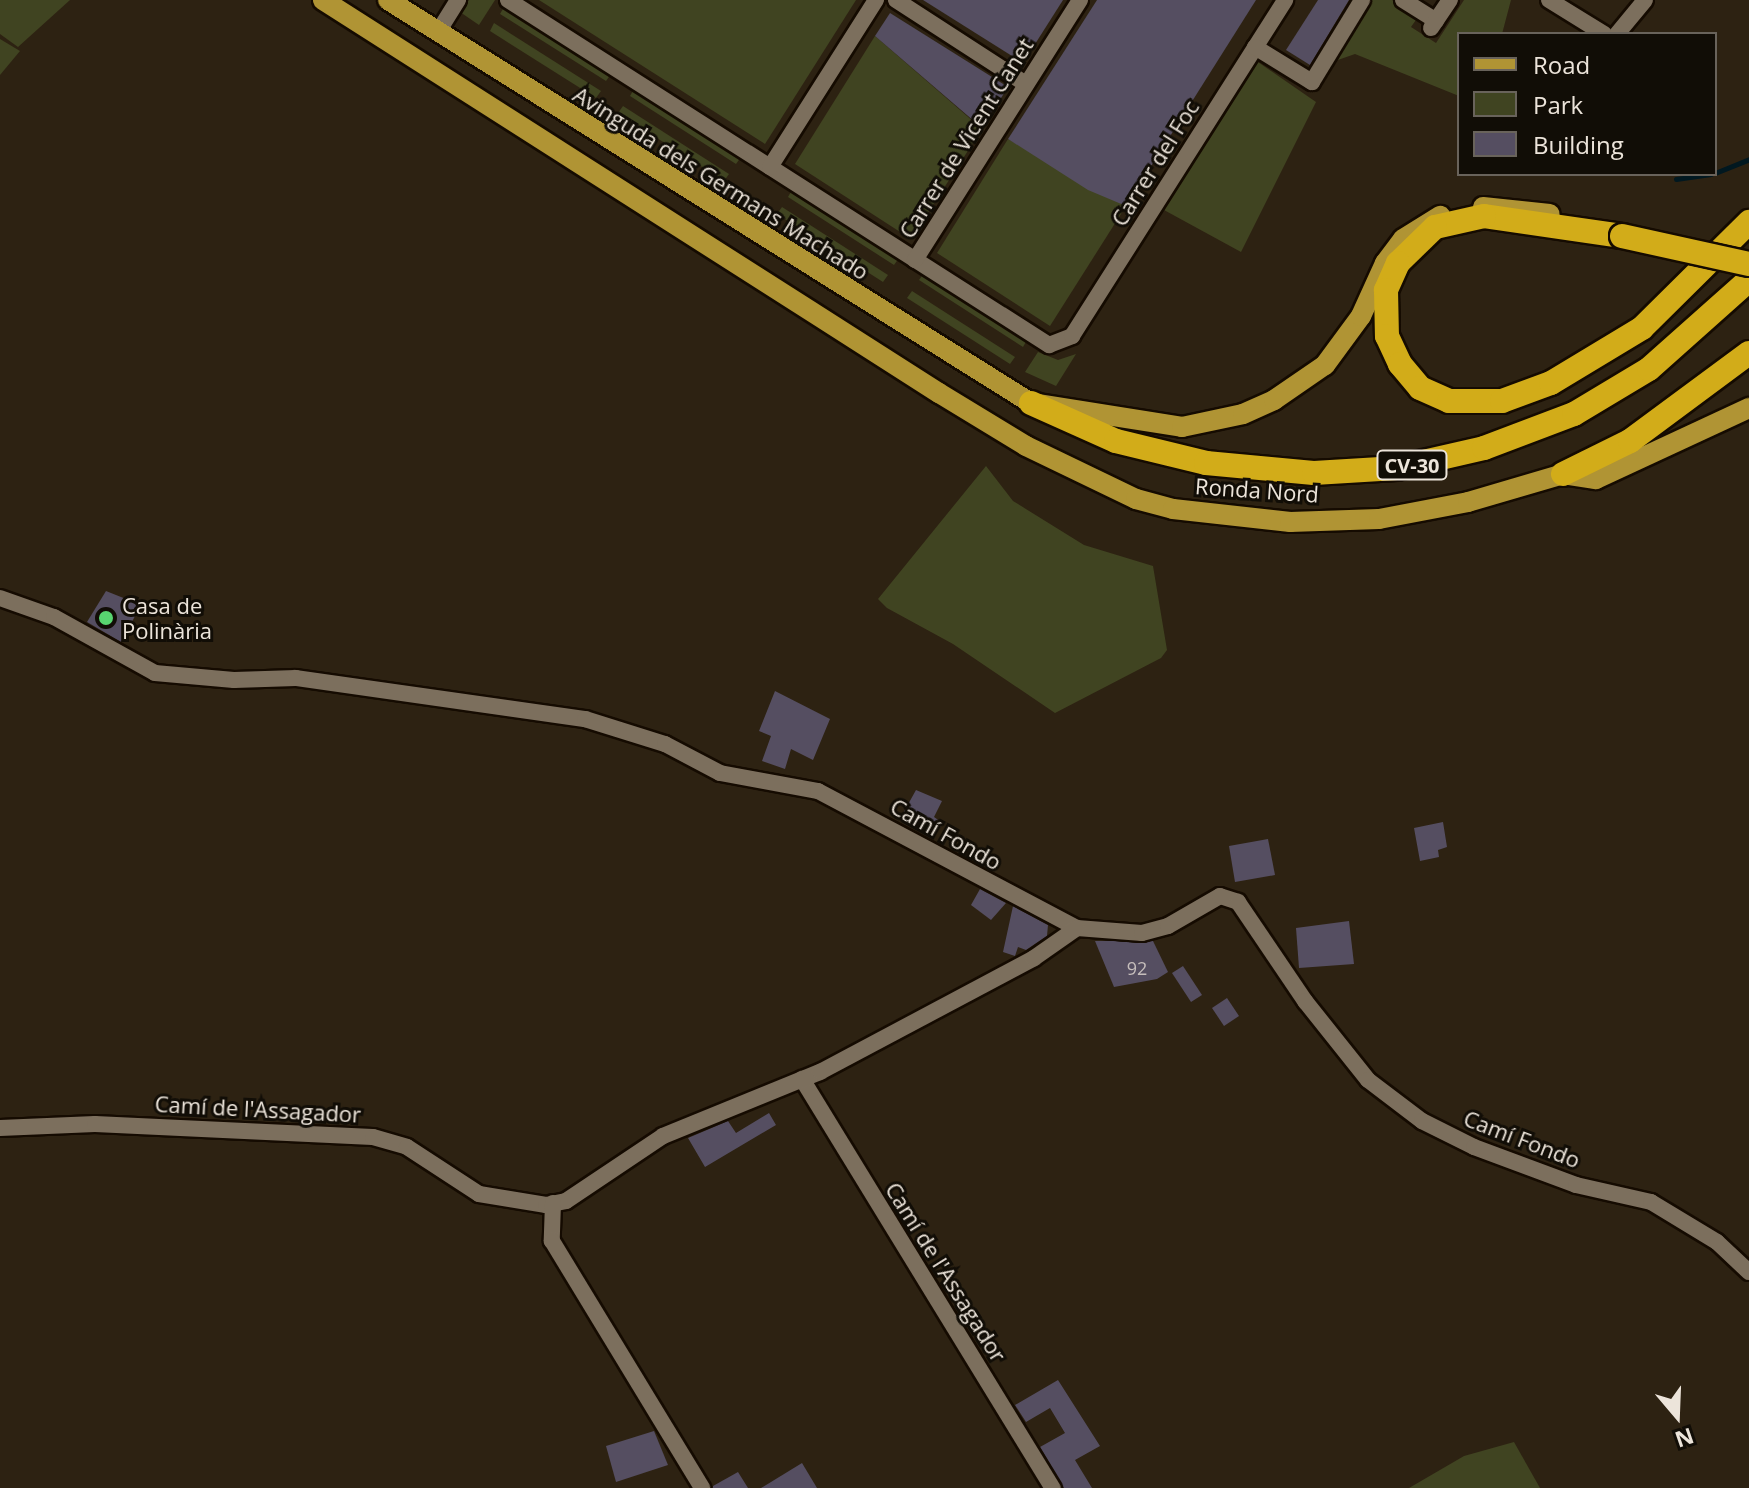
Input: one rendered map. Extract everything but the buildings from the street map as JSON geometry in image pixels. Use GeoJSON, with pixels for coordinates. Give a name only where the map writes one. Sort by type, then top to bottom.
{"type":"FeatureCollection","features":[{"type":"Feature","properties":{"kind":"highway"},"geometry":{"type":"LineString","coordinates":[[1749,222],[1642,328],[1551,383],[1502,401],[1449,401],[1420,388],[1400,364],[1387,336],[1386,290],[1398,263],[1435,227],[1484,216],[1622,230],[1749,264]]}},
{"type":"Feature","properties":{"kind":"highway","name":"Ronda Nord"},"geometry":{"type":"LineString","coordinates":[[1031,403],[1116,441],[1206,463],[1314,473],[1397,468],[1484,448],[1574,414],[1649,369],[1749,280]]}},
{"type":"Feature","properties":{"kind":"highway","name":"Ronda Nord"},"geometry":{"type":"LineString","coordinates":[[1563,474],[1630,441],[1749,353]]}},
{"type":"Feature","properties":{"kind":"main road","name":"Ronda Nord"},"geometry":{"type":"LineString","coordinates":[[323,0],[939,393],[1026,446],[1136,499],[1222,516],[1290,522],[1379,519],[1468,502],[1563,474]]}},
{"type":"Feature","properties":{"kind":"main road","name":"Avinguda dels Germans Machado"},"geometry":{"type":"LineString","coordinates":[[388,0],[1031,403]]}},
{"type":"Feature","properties":{"kind":"main road"},"geometry":{"type":"LineString","coordinates":[[1031,403],[1182,427],[1243,414],[1301,384],[1325,365],[1361,316],[1385,263],[1420,225],[1471,207],[1622,230]]}},
{"type":"Feature","properties":{"kind":"main road"},"geometry":{"type":"LineString","coordinates":[[1563,474],[1596,479],[1749,408]]}},
{"type":"Feature","properties":{"kind":"street"},"geometry":{"type":"LineString","coordinates":[[438,32],[458,0]]}},
{"type":"Feature","properties":{"kind":"street","name":"Avinguda dels Germans Machado"},"geometry":{"type":"LineString","coordinates":[[508,0],[1042,342],[1058,345]]}},
{"type":"Feature","properties":{"kind":"street"},"geometry":{"type":"LineString","coordinates":[[770,167],[876,0]]}},
{"type":"Feature","properties":{"kind":"street"},"geometry":{"type":"LineString","coordinates":[[896,0],[1026,84]]}},
{"type":"Feature","properties":{"kind":"street","name":"Carrer de Vicent Canet"},"geometry":{"type":"LineString","coordinates":[[915,260],[1080,0]]}},
{"type":"Feature","properties":{"kind":"street","name":"Carrer del Foc"},"geometry":{"type":"LineString","coordinates":[[1058,345],[1072,336],[1285,0]]}},
{"type":"Feature","properties":{"kind":"street"},"geometry":{"type":"LineString","coordinates":[[1255,47],[1312,82],[1362,0]]}},
{"type":"Feature","properties":{"kind":"street"},"geometry":{"type":"LineString","coordinates":[[1403,0],[1433,25],[1450,0]]}},
{"type":"Feature","properties":{"kind":"street"},"geometry":{"type":"LineString","coordinates":[[1549,0],[1601,32]]}},
{"type":"Feature","properties":{"kind":"street"},"geometry":{"type":"LineString","coordinates":[[1619,32],[1645,0]]}},
{"type":"Feature","properties":{"kind":"street","name":"Camí Fondo"},"geometry":{"type":"LineString","coordinates":[[0,598],[54,617],[155,673],[234,680],[296,678],[585,719],[665,744],[720,773],[818,791],[1077,928],[1142,933],[1168,926],[1220,896],[1238,902],[1305,1001],[1368,1080],[1422,1121],[1474,1147],[1576,1185],[1651,1202],[1717,1242],[1749,1272]]}},
{"type":"Feature","properties":{"kind":"street"},"geometry":{"type":"LineString","coordinates":[[702,1488],[552,1241],[553,1203],[566,1201],[663,1136],[802,1079],[1034,958],[1077,928]]}},
{"type":"Feature","properties":{"kind":"street","name":"Camí de l'Assagador"},"geometry":{"type":"LineString","coordinates":[[802,1079],[1053,1488]]}},
{"type":"Feature","properties":{"kind":"street","name":"Camí de l'Assagador"},"geometry":{"type":"LineString","coordinates":[[0,1128],[95,1124],[373,1137],[407,1147],[479,1194],[553,1203]]}},
{"type":"Feature","properties":{"kind":"green space"},"geometry":{"type":"Polygon","coordinates":[[[0,0],[70,0],[18,47],[0,34],[0,0]]]}},
{"type":"Feature","properties":{"kind":"green space"},"geometry":{"type":"Polygon","coordinates":[[[469,0],[495,0],[479,25],[460,12],[469,0]]]}},
{"type":"Feature","properties":{"kind":"green space"},"geometry":{"type":"Polygon","coordinates":[[[539,0],[856,0],[765,144],[539,0]]]}},
{"type":"Feature","properties":{"kind":"green space"},"geometry":{"type":"Polygon","coordinates":[[[1369,0],[1392,0],[1418,17],[1411,27],[1436,43],[1464,0],[1511,0],[1503,32],[1457,32],[1457,95],[1355,54],[1335,61],[1328,76],[1323,71],[1369,0]]]}},
{"type":"Feature","properties":{"kind":"green space"},"geometry":{"type":"Polygon","coordinates":[[[504,7],[611,74],[606,81],[500,14],[504,7]]]}},
{"type":"Feature","properties":{"kind":"green space"},"geometry":{"type":"Polygon","coordinates":[[[494,23],[601,91],[596,98],[490,31],[494,23]]]}},
{"type":"Feature","properties":{"kind":"green space"},"geometry":{"type":"Polygon","coordinates":[[[875,36],[982,129],[911,239],[795,164],[875,36]]]}},
{"type":"Feature","properties":{"kind":"green space"},"geometry":{"type":"Polygon","coordinates":[[[0,39],[20,51],[0,75],[0,39]]]}},
{"type":"Feature","properties":{"kind":"green space"},"geometry":{"type":"Polygon","coordinates":[[[1258,62],[1316,102],[1241,252],[1164,210],[1258,62]]]}},
{"type":"Feature","properties":{"kind":"green space"},"geometry":{"type":"Polygon","coordinates":[[[634,89],[741,157],[736,164],[630,96],[634,89]]]}},
{"type":"Feature","properties":{"kind":"green space"},"geometry":{"type":"Polygon","coordinates":[[[623,106],[729,174],[724,181],[618,113],[623,106]]]}},
{"type":"Feature","properties":{"kind":"green space"},"geometry":{"type":"Polygon","coordinates":[[[1008,139],[1126,206],[1050,326],[937,253],[1008,139]]]}},
{"type":"Feature","properties":{"kind":"green space"},"geometry":{"type":"Polygon","coordinates":[[[792,190],[899,258],[894,265],[788,197],[792,190]]]}},
{"type":"Feature","properties":{"kind":"green space"},"geometry":{"type":"Polygon","coordinates":[[[782,207],[888,275],[883,282],[777,214],[782,207]]]}},
{"type":"Feature","properties":{"kind":"green space"},"geometry":{"type":"Polygon","coordinates":[[[924,273],[1027,340],[1023,347],[919,280],[924,273]]]}},
{"type":"Feature","properties":{"kind":"green space"},"geometry":{"type":"Polygon","coordinates":[[[912,291],[1015,357],[1010,364],[907,298],[912,291]]]}},
{"type":"Feature","properties":{"kind":"green space"},"geometry":{"type":"Polygon","coordinates":[[[1038,352],[1058,360],[1076,354],[1056,386],[1025,372],[1038,352]]]}},
{"type":"Feature","properties":{"kind":"green space"},"geometry":{"type":"Polygon","coordinates":[[[986,466],[1013,501],[1084,545],[1153,566],[1167,650],[1161,658],[1055,713],[953,644],[887,608],[878,599],[986,466]]]}},
{"type":"Feature","properties":{"kind":"green space"},"geometry":{"type":"Polygon","coordinates":[[[1514,1442],[1540,1488],[1409,1488],[1464,1456],[1514,1442]]]}},
{"type":"Feature","properties":{"kind":"waterway"},"geometry":{"type":"LineString","coordinates":[[1717,172],[1749,159]]}},
{"type":"Feature","properties":{"kind":"waterway"},"geometry":{"type":"LineString","coordinates":[[1676,179],[1697,176]]}},
{"type":"Feature","properties":{"kind":"place","name":"Casa de Polinària"},"geometry":{"type":"Point","coordinates":[106,618]}}]}
